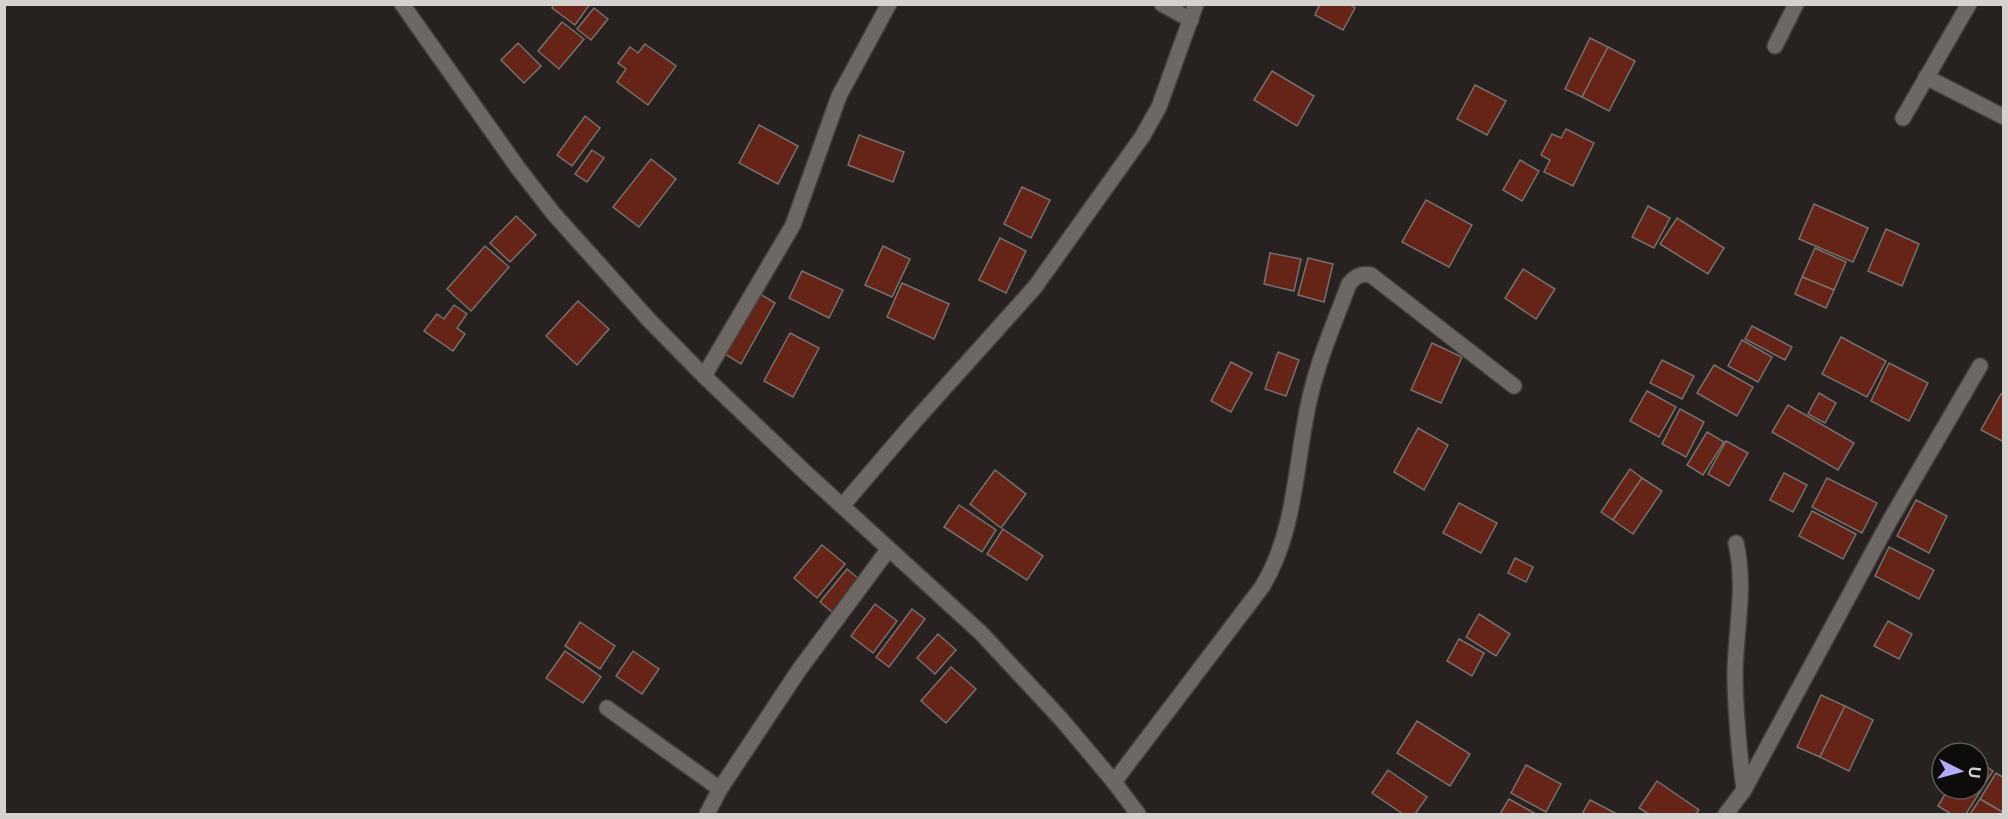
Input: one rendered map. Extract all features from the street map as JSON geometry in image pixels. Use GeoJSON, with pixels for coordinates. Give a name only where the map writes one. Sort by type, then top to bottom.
{"type":"FeatureCollection","features":[{"type":"Feature","properties":{"kind":"street"},"geometry":{"type":"LineString","coordinates":[[402,4],[518,168],[553,213],[649,320],[704,376],[888,550],[981,633],[1062,720],[1138,814]]}},
{"type":"Feature","properties":{"kind":"street"},"geometry":{"type":"LineString","coordinates":[[704,376],[793,225],[839,96],[889,4]]}},
{"type":"Feature","properties":{"kind":"street"},"geometry":{"type":"LineString","coordinates":[[1162,4],[1191,20]]}},
{"type":"Feature","properties":{"kind":"street"},"geometry":{"type":"LineString","coordinates":[[842,506],[1035,286],[1106,189],[1142,137],[1159,107],[1196,4]]}},
{"type":"Feature","properties":{"kind":"street"},"geometry":{"type":"LineString","coordinates":[[1775,46],[1796,4]]}},
{"type":"Feature","properties":{"kind":"street"},"geometry":{"type":"LineString","coordinates":[[1903,118],[1969,4]]}},
{"type":"Feature","properties":{"kind":"street"},"geometry":{"type":"LineString","coordinates":[[1926,77],[2004,117]]}},
{"type":"Feature","properties":{"kind":"street"},"geometry":{"type":"LineString","coordinates":[[1114,782],[1262,587],[1272,570],[1286,527],[1310,397],[1323,354],[1349,284],[1353,279],[1361,274],[1371,275],[1514,386]]}},
{"type":"Feature","properties":{"kind":"street"},"geometry":{"type":"LineString","coordinates":[[1725,814],[1744,790],[1889,522],[1980,366]]}},
{"type":"Feature","properties":{"kind":"street"},"geometry":{"type":"LineString","coordinates":[[1736,543],[1741,563],[1742,584],[1736,670],[1736,724],[1744,790]]}},
{"type":"Feature","properties":{"kind":"street"},"geometry":{"type":"LineString","coordinates":[[707,814],[720,789],[799,670],[888,550]]}},
{"type":"Feature","properties":{"kind":"street"},"geometry":{"type":"LineString","coordinates":[[607,708],[720,789]]}},
{"type":"Feature","properties":{"kind":"building"},"geometry":{"type":"Polygon","coordinates":[[[554,4],[590,4],[575,25],[552,8],[554,4]]]}},
{"type":"Feature","properties":{"kind":"building"},"geometry":{"type":"Polygon","coordinates":[[[1320,4],[1349,4],[1355,8],[1343,30],[1315,15],[1320,4]]]}},
{"type":"Feature","properties":{"kind":"building"},"geometry":{"type":"Polygon","coordinates":[[[594,8],[608,19],[591,40],[577,29],[594,8]]]}},
{"type":"Feature","properties":{"kind":"building"},"geometry":{"type":"Polygon","coordinates":[[[562,22],[584,39],[559,69],[538,51],[562,22]]]}},
{"type":"Feature","properties":{"kind":"building"},"geometry":{"type":"Polygon","coordinates":[[[1590,38],[1608,47],[1582,97],[1565,89],[1590,38]]]}},
{"type":"Feature","properties":{"kind":"building"},"geometry":{"type":"Polygon","coordinates":[[[518,43],[541,66],[524,83],[501,60],[518,43]]]}},
{"type":"Feature","properties":{"kind":"building"},"geometry":{"type":"Polygon","coordinates":[[[645,44],[676,66],[648,105],[617,82],[626,69],[618,63],[630,47],[638,53],[645,44]]]}},
{"type":"Feature","properties":{"kind":"building"},"geometry":{"type":"Polygon","coordinates":[[[1608,47],[1635,61],[1609,111],[1582,97],[1608,47]]]}},
{"type":"Feature","properties":{"kind":"building"},"geometry":{"type":"Polygon","coordinates":[[[1272,71],[1314,96],[1297,126],[1254,100],[1272,71]]]}},
{"type":"Feature","properties":{"kind":"building"},"geometry":{"type":"Polygon","coordinates":[[[1475,85],[1506,101],[1487,135],[1457,119],[1475,85]]]}},
{"type":"Feature","properties":{"kind":"building"},"geometry":{"type":"Polygon","coordinates":[[[585,116],[600,128],[572,166],[557,155],[585,116]]]}},
{"type":"Feature","properties":{"kind":"building"},"geometry":{"type":"Polygon","coordinates":[[[759,125],[798,146],[778,184],[739,163],[759,125]]]}},
{"type":"Feature","properties":{"kind":"building"},"geometry":{"type":"Polygon","coordinates":[[[1566,129],[1594,143],[1573,186],[1544,172],[1550,160],[1541,155],[1552,134],[1561,138],[1566,129]]]}},
{"type":"Feature","properties":{"kind":"building"},"geometry":{"type":"Polygon","coordinates":[[[859,135],[904,152],[893,182],[848,165],[859,135]]]}},
{"type":"Feature","properties":{"kind":"building"},"geometry":{"type":"Polygon","coordinates":[[[592,150],[604,158],[587,182],[575,174],[592,150]]]}},
{"type":"Feature","properties":{"kind":"building"},"geometry":{"type":"Polygon","coordinates":[[[651,159],[676,179],[639,227],[613,207],[651,159]]]}},
{"type":"Feature","properties":{"kind":"building"},"geometry":{"type":"Polygon","coordinates":[[[1520,160],[1539,171],[1522,201],[1503,190],[1520,160]]]}},
{"type":"Feature","properties":{"kind":"building"},"geometry":{"type":"Polygon","coordinates":[[[1022,187],[1050,200],[1031,238],[1004,224],[1022,187]]]}},
{"type":"Feature","properties":{"kind":"building"},"geometry":{"type":"Polygon","coordinates":[[[1426,200],[1472,225],[1449,267],[1402,242],[1426,200]]]}},
{"type":"Feature","properties":{"kind":"building"},"geometry":{"type":"Polygon","coordinates":[[[1814,204],[1868,228],[1853,262],[1799,239],[1814,204]]]}},
{"type":"Feature","properties":{"kind":"building"},"geometry":{"type":"Polygon","coordinates":[[[1648,206],[1670,218],[1654,248],[1632,237],[1648,206]]]}},
{"type":"Feature","properties":{"kind":"building"},"geometry":{"type":"Polygon","coordinates":[[[516,216],[536,235],[510,262],[490,243],[516,216]]]}},
{"type":"Feature","properties":{"kind":"building"},"geometry":{"type":"Polygon","coordinates":[[[1677,218],[1724,248],[1708,274],[1660,244],[1677,218]]]}},
{"type":"Feature","properties":{"kind":"building"},"geometry":{"type":"Polygon","coordinates":[[[1886,229],[1919,244],[1902,286],[1868,271],[1886,229]]]}},
{"type":"Feature","properties":{"kind":"building"},"geometry":{"type":"Polygon","coordinates":[[[1000,238],[1026,251],[1006,293],[979,280],[1000,238]]]}},
{"type":"Feature","properties":{"kind":"building"},"geometry":{"type":"Polygon","coordinates":[[[485,246],[509,267],[471,311],[447,289],[485,246]]]}},
{"type":"Feature","properties":{"kind":"building"},"geometry":{"type":"Polygon","coordinates":[[[883,246],[910,259],[892,297],[865,285],[883,246]]]}},
{"type":"Feature","properties":{"kind":"building"},"geometry":{"type":"Polygon","coordinates":[[[1815,248],[1846,262],[1834,290],[1802,277],[1815,248]]]}},
{"type":"Feature","properties":{"kind":"building"},"geometry":{"type":"Polygon","coordinates":[[[1270,253],[1301,259],[1294,291],[1264,284],[1270,253]]]}},
{"type":"Feature","properties":{"kind":"building"},"geometry":{"type":"Polygon","coordinates":[[[1308,258],[1333,264],[1324,302],[1298,295],[1308,258]]]}},
{"type":"Feature","properties":{"kind":"building"},"geometry":{"type":"Polygon","coordinates":[[[1523,269],[1555,289],[1536,319],[1505,298],[1523,269]]]}},
{"type":"Feature","properties":{"kind":"building"},"geometry":{"type":"Polygon","coordinates":[[[802,271],[843,290],[829,318],[789,298],[802,271]]]}},
{"type":"Feature","properties":{"kind":"building"},"geometry":{"type":"Polygon","coordinates":[[[1802,277],[1834,290],[1826,308],[1795,294],[1802,277]]]}},
{"type":"Feature","properties":{"kind":"building"},"geometry":{"type":"Polygon","coordinates":[[[902,283],[949,304],[934,339],[887,317],[902,283]]]}},
{"type":"Feature","properties":{"kind":"building"},"geometry":{"type":"Polygon","coordinates":[[[760,294],[775,303],[741,364],[725,354],[760,294]]]}},
{"type":"Feature","properties":{"kind":"building"},"geometry":{"type":"Polygon","coordinates":[[[578,301],[609,329],[577,365],[546,336],[578,301]]]}},
{"type":"Feature","properties":{"kind":"building"},"geometry":{"type":"Polygon","coordinates":[[[454,305],[467,314],[457,328],[465,334],[453,351],[424,331],[437,314],[444,319],[454,305]]]}},
{"type":"Feature","properties":{"kind":"building"},"geometry":{"type":"Polygon","coordinates":[[[1752,326],[1792,347],[1785,360],[1745,339],[1752,326]]]}},
{"type":"Feature","properties":{"kind":"building"},"geometry":{"type":"Polygon","coordinates":[[[790,333],[819,348],[793,397],[764,381],[790,333]]]}},
{"type":"Feature","properties":{"kind":"building"},"geometry":{"type":"Polygon","coordinates":[[[1841,337],[1886,361],[1867,397],[1822,374],[1841,337]]]}},
{"type":"Feature","properties":{"kind":"building"},"geometry":{"type":"Polygon","coordinates":[[[1742,340],[1772,357],[1758,382],[1728,366],[1742,340]]]}},
{"type":"Feature","properties":{"kind":"building"},"geometry":{"type":"Polygon","coordinates":[[[1432,343],[1462,357],[1441,403],[1411,390],[1432,343]]]}},
{"type":"Feature","properties":{"kind":"building"},"geometry":{"type":"Polygon","coordinates":[[[1278,352],[1299,360],[1286,396],[1265,389],[1278,352]]]}},
{"type":"Feature","properties":{"kind":"building"},"geometry":{"type":"Polygon","coordinates":[[[1662,360],[1694,376],[1682,399],[1650,383],[1662,360]]]}},
{"type":"Feature","properties":{"kind":"building"},"geometry":{"type":"Polygon","coordinates":[[[1231,362],[1252,373],[1231,412],[1211,401],[1231,362]]]}},
{"type":"Feature","properties":{"kind":"building"},"geometry":{"type":"Polygon","coordinates":[[[1889,363],[1928,383],[1909,421],[1871,401],[1889,363]]]}},
{"type":"Feature","properties":{"kind":"building"},"geometry":{"type":"Polygon","coordinates":[[[1714,365],[1753,387],[1737,416],[1697,393],[1714,365]]]}},
{"type":"Feature","properties":{"kind":"building"},"geometry":{"type":"Polygon","coordinates":[[[1647,391],[1676,407],[1659,437],[1630,421],[1647,391]]]}},
{"type":"Feature","properties":{"kind":"building"},"geometry":{"type":"Polygon","coordinates":[[[1819,393],[1836,403],[1825,423],[1808,414],[1819,393]]]}},
{"type":"Feature","properties":{"kind":"building"},"geometry":{"type":"Polygon","coordinates":[[[2001,394],[2004,395],[2004,442],[1981,430],[2001,394]]]}},
{"type":"Feature","properties":{"kind":"building"},"geometry":{"type":"Polygon","coordinates":[[[1788,405],[1854,443],[1838,470],[1772,432],[1788,405]]]}},
{"type":"Feature","properties":{"kind":"building"},"geometry":{"type":"Polygon","coordinates":[[[1680,409],[1704,422],[1686,457],[1662,444],[1680,409]]]}},
{"type":"Feature","properties":{"kind":"building"},"geometry":{"type":"Polygon","coordinates":[[[1418,428],[1448,445],[1424,490],[1394,472],[1418,428]]]}},
{"type":"Feature","properties":{"kind":"building"},"geometry":{"type":"Polygon","coordinates":[[[1707,432],[1724,442],[1703,475],[1687,465],[1707,432]]]}},
{"type":"Feature","properties":{"kind":"building"},"geometry":{"type":"Polygon","coordinates":[[[1726,441],[1748,453],[1729,486],[1708,474],[1726,441]]]}},
{"type":"Feature","properties":{"kind":"building"},"geometry":{"type":"Polygon","coordinates":[[[1630,469],[1642,478],[1613,520],[1601,512],[1630,469]]]}},
{"type":"Feature","properties":{"kind":"building"},"geometry":{"type":"Polygon","coordinates":[[[995,470],[1026,494],[1001,528],[970,504],[995,470]]]}},
{"type":"Feature","properties":{"kind":"building"},"geometry":{"type":"Polygon","coordinates":[[[1784,473],[1807,485],[1793,512],[1770,500],[1784,473]]]}},
{"type":"Feature","properties":{"kind":"building"},"geometry":{"type":"Polygon","coordinates":[[[1642,478],[1662,491],[1633,534],[1613,520],[1642,478]]]}},
{"type":"Feature","properties":{"kind":"building"},"geometry":{"type":"Polygon","coordinates":[[[1827,478],[1877,503],[1862,533],[1812,507],[1827,478]]]}},
{"type":"Feature","properties":{"kind":"building"},"geometry":{"type":"Polygon","coordinates":[[[1916,500],[1947,516],[1929,553],[1897,536],[1916,500]]]}},
{"type":"Feature","properties":{"kind":"building"},"geometry":{"type":"Polygon","coordinates":[[[1459,503],[1497,523],[1481,553],[1443,533],[1459,503]]]}},
{"type":"Feature","properties":{"kind":"building"},"geometry":{"type":"Polygon","coordinates":[[[959,505],[996,530],[982,552],[944,527],[959,505]]]}},
{"type":"Feature","properties":{"kind":"building"},"geometry":{"type":"Polygon","coordinates":[[[1812,511],[1856,534],[1843,559],[1799,536],[1812,511]]]}},
{"type":"Feature","properties":{"kind":"building"},"geometry":{"type":"Polygon","coordinates":[[[1003,529],[1043,556],[1027,580],[987,554],[1003,529]]]}},
{"type":"Feature","properties":{"kind":"building"},"geometry":{"type":"Polygon","coordinates":[[[822,545],[845,564],[817,598],[794,578],[822,545]]]}},
{"type":"Feature","properties":{"kind":"building"},"geometry":{"type":"Polygon","coordinates":[[[1889,547],[1934,570],[1919,599],[1875,576],[1889,547]]]}},
{"type":"Feature","properties":{"kind":"building"},"geometry":{"type":"Polygon","coordinates":[[[1515,558],[1533,567],[1526,582],[1508,573],[1515,558]]]}},
{"type":"Feature","properties":{"kind":"building"},"geometry":{"type":"Polygon","coordinates":[[[847,569],[859,579],[832,612],[820,602],[847,569]]]}},
{"type":"Feature","properties":{"kind":"building"},"geometry":{"type":"Polygon","coordinates":[[[875,604],[897,621],[873,653],[851,636],[875,604]]]}},
{"type":"Feature","properties":{"kind":"building"},"geometry":{"type":"Polygon","coordinates":[[[912,609],[925,619],[889,667],[876,657],[912,609]]]}},
{"type":"Feature","properties":{"kind":"building"},"geometry":{"type":"Polygon","coordinates":[[[1479,614],[1510,634],[1496,656],[1466,637],[1479,614]]]}},
{"type":"Feature","properties":{"kind":"building"},"geometry":{"type":"Polygon","coordinates":[[[1888,621],[1912,634],[1899,659],[1874,646],[1888,621]]]}},
{"type":"Feature","properties":{"kind":"building"},"geometry":{"type":"Polygon","coordinates":[[[580,622],[615,646],[600,669],[565,646],[580,622]]]}},
{"type":"Feature","properties":{"kind":"building"},"geometry":{"type":"Polygon","coordinates":[[[938,634],[956,650],[935,674],[917,658],[938,634]]]}},
{"type":"Feature","properties":{"kind":"building"},"geometry":{"type":"Polygon","coordinates":[[[1459,639],[1484,653],[1472,676],[1447,661],[1459,639]]]}},
{"type":"Feature","properties":{"kind":"building"},"geometry":{"type":"Polygon","coordinates":[[[565,651],[601,677],[583,703],[546,678],[565,651]]]}},
{"type":"Feature","properties":{"kind":"building"},"geometry":{"type":"Polygon","coordinates":[[[633,651],[659,669],[642,694],[616,676],[633,651]]]}},
{"type":"Feature","properties":{"kind":"building"},"geometry":{"type":"Polygon","coordinates":[[[951,667],[976,689],[946,723],[921,701],[951,667]]]}},
{"type":"Feature","properties":{"kind":"building"},"geometry":{"type":"Polygon","coordinates":[[[1821,695],[1845,706],[1820,757],[1797,747],[1821,695]]]}},
{"type":"Feature","properties":{"kind":"building"},"geometry":{"type":"Polygon","coordinates":[[[1845,706],[1873,720],[1849,771],[1820,757],[1845,706]]]}},
{"type":"Feature","properties":{"kind":"building"},"geometry":{"type":"Polygon","coordinates":[[[1417,721],[1470,754],[1450,786],[1397,753],[1417,721]]]}},
{"type":"Feature","properties":{"kind":"building"},"geometry":{"type":"Polygon","coordinates":[[[1526,765],[1561,784],[1546,812],[1511,793],[1526,765]]]}},
{"type":"Feature","properties":{"kind":"building"},"geometry":{"type":"Polygon","coordinates":[[[1388,770],[1427,797],[1415,814],[1403,814],[1372,793],[1388,770]]]}},
{"type":"Feature","properties":{"kind":"building"},"geometry":{"type":"Polygon","coordinates":[[[1996,773],[2004,778],[2004,813],[1983,801],[1990,801],[1990,783],[1996,773]]]}},
{"type":"Feature","properties":{"kind":"building"},"geometry":{"type":"Polygon","coordinates":[[[1657,781],[1699,810],[1696,814],[1649,814],[1639,808],[1657,781]]]}},
{"type":"Feature","properties":{"kind":"building"},"geometry":{"type":"Polygon","coordinates":[[[1509,799],[1536,814],[1500,814],[1509,799]]]}},
{"type":"Feature","properties":{"kind":"building"},"geometry":{"type":"Polygon","coordinates":[[[1590,800],[1617,814],[1582,814],[1590,800]]]}},
{"type":"Feature","properties":{"kind":"building"},"geometry":{"type":"Polygon","coordinates":[[[1941,801],[1974,801],[1966,814],[1951,814],[1938,806],[1941,801]]]}},
{"type":"Feature","properties":{"kind":"building"},"geometry":{"type":"Polygon","coordinates":[[[1979,801],[1983,801],[2004,813],[2004,814],[1970,814],[1979,801]]]}}]}
